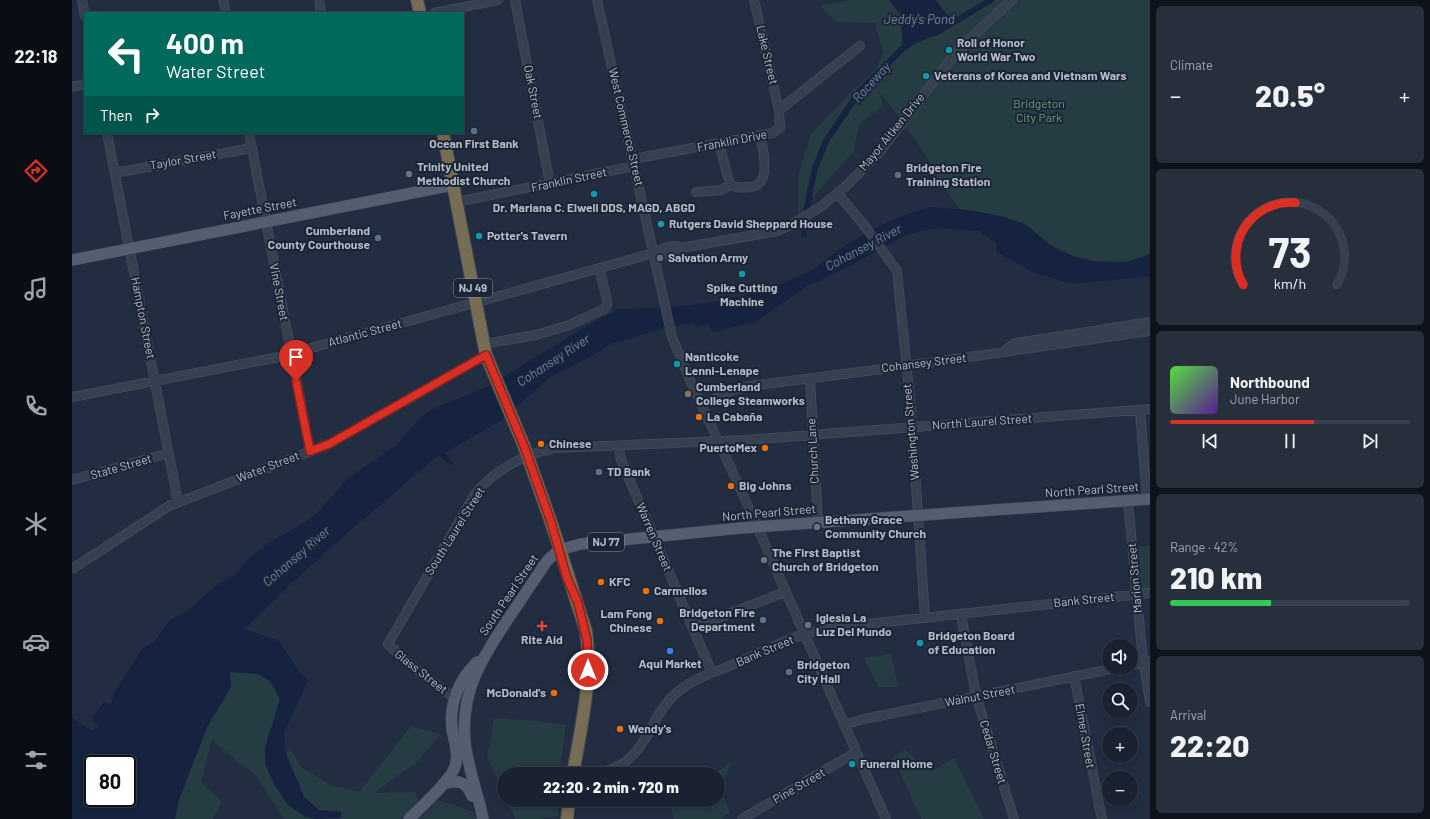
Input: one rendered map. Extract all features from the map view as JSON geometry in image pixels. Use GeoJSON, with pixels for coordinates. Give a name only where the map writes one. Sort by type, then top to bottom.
{"type":"FeatureCollection","features":[{"type":"Feature","properties":{"kind":"highway"},"geometry":{"type":"LineString","coordinates":[[417,0],[420,12]]}},
{"type":"Feature","properties":{"kind":"highway","name":"NJ 49"},"geometry":{"type":"LineString","coordinates":[[443,134],[485,350],[551,522],[584,622],[588,650],[587,680],[574,767]]}},
{"type":"Feature","properties":{"kind":"highway"},"geometry":{"type":"LineString","coordinates":[[567,819],[568,807]]}},
{"type":"Feature","properties":{"kind":"main road","name":"Fayette Street"},"geometry":{"type":"LineString","coordinates":[[72,260],[453,185]]}},
{"type":"Feature","properties":{"kind":"main road","name":"North Pearl Street"},"geometry":{"type":"LineString","coordinates":[[559,550],[581,544],[757,527],[1148,500]]}},
{"type":"Feature","properties":{"kind":"main road","name":"South Pearl Street"},"geometry":{"type":"LineString","coordinates":[[454,698],[465,676],[483,656],[548,561],[559,550]]}},
{"type":"Feature","properties":{"kind":"main road","name":"South Pearl Street"},"geometry":{"type":"LineString","coordinates":[[483,656],[470,686],[464,717],[466,752],[472,781],[483,819]]}},
{"type":"Feature","properties":{"kind":"main road"},"geometry":{"type":"LineString","coordinates":[[454,698],[460,697],[470,686]]}},
{"type":"Feature","properties":{"kind":"main road"},"geometry":{"type":"LineString","coordinates":[[454,698],[462,706],[464,717]]}},
{"type":"Feature","properties":{"kind":"main road"},"geometry":{"type":"LineString","coordinates":[[408,819],[443,784],[454,769],[456,760],[452,728],[454,698]]}},
{"type":"Feature","properties":{"kind":"main road"},"geometry":{"type":"LineString","coordinates":[[443,784],[455,781],[466,784],[470,790],[480,819]]}},
{"type":"Feature","properties":{"kind":"street"},"geometry":{"type":"LineString","coordinates":[[82,0],[84,12]]}},
{"type":"Feature","properties":{"kind":"street"},"geometry":{"type":"LineString","coordinates":[[223,0],[226,12]]}},
{"type":"Feature","properties":{"kind":"street"},"geometry":{"type":"LineString","coordinates":[[319,0],[321,12]]}},
{"type":"Feature","properties":{"kind":"street"},"geometry":{"type":"LineString","coordinates":[[439,12],[498,0]]}},
{"type":"Feature","properties":{"kind":"street","name":"Oak Street"},"geometry":{"type":"LineString","coordinates":[[515,0],[550,184]]}},
{"type":"Feature","properties":{"kind":"street","name":"West Commerce Street"},"geometry":{"type":"LineString","coordinates":[[597,0],[677,351],[719,441],[886,819]]}},
{"type":"Feature","properties":{"kind":"street","name":"Lake Street"},"geometry":{"type":"LineString","coordinates":[[754,0],[779,110]]}},
{"type":"Feature","properties":{"kind":"street","name":"Mayor Aitken Drive"},"geometry":{"type":"LineString","coordinates":[[654,253],[663,248],[677,246],[681,248],[777,231],[802,219],[814,211],[838,194],[878,154],[951,59],[978,31],[1012,0]]}},
{"type":"Feature","properties":{"kind":"street"},"geometry":{"type":"LineString","coordinates":[[779,110],[860,46]]}},
{"type":"Feature","properties":{"kind":"street"},"geometry":{"type":"LineString","coordinates":[[72,87],[84,84]]}},
{"type":"Feature","properties":{"kind":"street","name":"Franklin Drive"},"geometry":{"type":"LineString","coordinates":[[634,162],[775,132],[780,128],[779,110]]}},
{"type":"Feature","properties":{"kind":"street","name":"Hampton Street"},"geometry":{"type":"LineString","coordinates":[[107,134],[178,502]]}},
{"type":"Feature","properties":{"kind":"street","name":"Vine Street"},"geometry":{"type":"LineString","coordinates":[[249,134],[290,354],[310,451]]}},
{"type":"Feature","properties":{"kind":"street"},"geometry":{"type":"LineString","coordinates":[[719,143],[730,185],[735,188],[757,185],[764,173],[764,160],[759,135]]}},
{"type":"Feature","properties":{"kind":"street","name":"Taylor Street"},"geometry":{"type":"LineString","coordinates":[[115,173],[252,148]]}},
{"type":"Feature","properties":{"kind":"street","name":"Franklin Street"},"geometry":{"type":"LineString","coordinates":[[456,202],[550,184],[634,162]]}},
{"type":"Feature","properties":{"kind":"street"},"geometry":{"type":"LineString","coordinates":[[696,192],[720,190],[730,185]]}},
{"type":"Feature","properties":{"kind":"street","name":"Washington Street"},"geometry":{"type":"LineString","coordinates":[[838,194],[864,225],[897,271],[912,427],[925,618]]}},
{"type":"Feature","properties":{"kind":"street","name":"Atlantic Street"},"geometry":{"type":"LineString","coordinates":[[72,397],[290,354],[476,303],[508,292],[654,253]]}},
{"type":"Feature","properties":{"kind":"street","name":"Water Street"},"geometry":{"type":"LineString","coordinates":[[72,569],[158,513],[178,502],[329,444],[485,350],[569,325],[604,309],[607,300],[599,268]]}},
{"type":"Feature","properties":{"kind":"street"},"geometry":{"type":"LineString","coordinates":[[1002,352],[1016,343],[1150,322]]}},
{"type":"Feature","properties":{"kind":"street","name":"Cohansey Street"},"geometry":{"type":"LineString","coordinates":[[702,405],[739,388],[1150,331]]}},
{"type":"Feature","properties":{"kind":"street","name":"Church Lane"},"geometry":{"type":"LineString","coordinates":[[810,378],[818,522]]}},
{"type":"Feature","properties":{"kind":"street","name":"North Laurel Street"},"geometry":{"type":"LineString","coordinates":[[719,441],[1150,409]]}},
{"type":"Feature","properties":{"kind":"street"},"geometry":{"type":"LineString","coordinates":[[1140,410],[1148,500]]}},
{"type":"Feature","properties":{"kind":"street","name":"South Laurel Street"},"geometry":{"type":"LineString","coordinates":[[388,645],[475,494],[490,478],[527,457],[556,448],[719,441]]}},
{"type":"Feature","properties":{"kind":"street","name":"Warren Street"},"geometry":{"type":"LineString","coordinates":[[618,446],[621,460],[712,673]]}},
{"type":"Feature","properties":{"kind":"street","name":"State Street"},"geometry":{"type":"LineString","coordinates":[[72,480],[169,453]]}},
{"type":"Feature","properties":{"kind":"street","name":"Marion Street"},"geometry":{"type":"LineString","coordinates":[[1128,501],[1137,595],[1150,702]]}},
{"type":"Feature","properties":{"kind":"street"},"geometry":{"type":"LineString","coordinates":[[693,628],[785,592]]}},
{"type":"Feature","properties":{"kind":"street","name":"Bank Street"},"geometry":{"type":"LineString","coordinates":[[615,767],[630,758],[640,748],[665,705],[673,696],[691,682],[804,634],[841,627],[1150,593]]}},
{"type":"Feature","properties":{"kind":"street","name":"Cedar Street"},"geometry":{"type":"LineString","coordinates":[[961,614],[976,696],[1014,819]]}},
{"type":"Feature","properties":{"kind":"street","name":"Glass Street"},"geometry":{"type":"LineString","coordinates":[[388,645],[454,698]]}},
{"type":"Feature","properties":{"kind":"street","name":"Walnut Street"},"geometry":{"type":"LineString","coordinates":[[844,725],[1102,671]]}},
{"type":"Feature","properties":{"kind":"street","name":"Elmer Street"},"geometry":{"type":"LineString","coordinates":[[1074,676],[1102,819]]}},
{"type":"Feature","properties":{"kind":"street","name":"Pine Street"},"geometry":{"type":"LineString","coordinates":[[742,819],[856,752]]}},
{"type":"Feature","properties":{"kind":"green space","name":"Bridgeton City Park"},"geometry":{"type":"Polygon","coordinates":[[[851,0],[1150,0],[1150,254],[1127,262],[1097,261],[1074,256],[1051,245],[1026,225],[1006,217],[959,209],[934,173],[930,162],[917,142],[878,90],[884,105],[859,125],[853,152],[798,214],[798,177],[811,134],[846,97],[876,70],[883,52],[875,23],[837,22],[820,6],[851,0]]]}},
{"type":"Feature","properties":{"kind":"green space"},"geometry":{"type":"Polygon","coordinates":[[[1150,545],[1150,593],[1137,595],[1133,548],[1150,545]]]}},
{"type":"Feature","properties":{"kind":"green space"},"geometry":{"type":"Polygon","coordinates":[[[891,654],[898,687],[878,687],[864,658],[891,654]]]}},
{"type":"Feature","properties":{"kind":"green space"},"geometry":{"type":"Polygon","coordinates":[[[229,671],[258,674],[270,681],[280,699],[265,748],[304,816],[315,819],[284,819],[256,776],[212,740],[201,782],[222,802],[213,819],[175,819],[179,800],[207,727],[231,687],[229,671]]]}},
{"type":"Feature","properties":{"kind":"green space"},"geometry":{"type":"Polygon","coordinates":[[[494,718],[566,725],[560,767],[497,767],[497,779],[487,757],[494,718]]]}},
{"type":"Feature","properties":{"kind":"green space"},"geometry":{"type":"Polygon","coordinates":[[[411,726],[441,734],[418,761],[374,793],[415,792],[419,801],[400,819],[336,819],[341,818],[341,812],[319,810],[304,797],[286,754],[290,748],[301,767],[331,785],[359,792],[411,726]]]}},
{"type":"Feature","properties":{"kind":"green space"},"geometry":{"type":"Polygon","coordinates":[[[905,750],[930,772],[954,758],[984,819],[921,819],[893,756],[905,750]]]}},
{"type":"Feature","properties":{"kind":"green space"},"geometry":{"type":"Polygon","coordinates":[[[732,762],[725,777],[725,767],[732,762]]]}},
{"type":"Feature","properties":{"kind":"green space"},"geometry":{"type":"Polygon","coordinates":[[[438,800],[474,812],[477,819],[419,819],[438,800]]]}},
{"type":"Feature","properties":{"kind":"green space"},"geometry":{"type":"Polygon","coordinates":[[[725,800],[730,813],[720,819],[674,819],[671,807],[725,807],[725,800]]]}},
{"type":"Feature","properties":{"kind":"green space"},"geometry":{"type":"Polygon","coordinates":[[[510,807],[557,807],[558,816],[540,819],[515,819],[510,807]]]}},
{"type":"Feature","properties":{"kind":"water","name":"Jeddy's Pond"},"geometry":{"type":"Polygon","coordinates":[[[889,0],[936,0],[944,12],[956,20],[903,48],[900,14],[889,0]]]}},
{"type":"Feature","properties":{"kind":"water","name":"Cohansey River"},"geometry":{"type":"Polygon","coordinates":[[[931,207],[966,210],[1002,217],[1028,226],[1047,243],[1058,250],[1087,260],[1117,263],[1127,262],[1150,254],[1150,276],[1073,284],[1035,273],[996,252],[996,243],[978,231],[937,228],[908,234],[840,271],[806,287],[755,322],[713,332],[708,324],[697,327],[694,323],[665,328],[611,344],[590,357],[549,378],[500,421],[445,453],[454,463],[450,466],[439,455],[315,562],[245,629],[279,641],[300,673],[308,680],[284,733],[286,754],[304,797],[319,810],[341,812],[341,818],[315,819],[304,816],[288,805],[273,782],[265,763],[265,748],[280,699],[270,681],[258,674],[230,672],[231,687],[207,727],[179,800],[175,819],[72,819],[72,718],[92,730],[99,727],[92,718],[104,702],[111,704],[115,691],[143,648],[155,641],[169,621],[187,611],[214,587],[236,574],[249,558],[266,545],[306,521],[319,511],[347,479],[395,446],[422,416],[435,408],[487,387],[598,319],[614,313],[614,309],[688,305],[712,302],[760,291],[806,273],[838,250],[860,237],[895,220],[931,207]]]}},
{"type":"Feature","properties":{"kind":"waterway","name":"Raceway"},"geometry":{"type":"LineString","coordinates":[[804,235],[807,207],[815,168],[826,141],[860,91],[903,48],[918,39],[939,31],[991,0]]}},
{"type":"Feature","properties":{"kind":"place","name":"Roll of Honor World War Two"},"geometry":{"type":"Point","coordinates":[949,50]}},
{"type":"Feature","properties":{"kind":"place","name":"Veterans of Korea and Vietnam Wars"},"geometry":{"type":"Point","coordinates":[926,76]}},
{"type":"Feature","properties":{"kind":"place","name":"Ocean First Bank"},"geometry":{"type":"Point","coordinates":[474,131]}},
{"type":"Feature","properties":{"kind":"place","name":"Trinity United Methodist Church"},"geometry":{"type":"Point","coordinates":[409,174]}},
{"type":"Feature","properties":{"kind":"place","name":"Bridgeton Fire Training Station"},"geometry":{"type":"Point","coordinates":[898,175]}},
{"type":"Feature","properties":{"kind":"place","name":"Dr. Mariana C. Elwell DDS, MAGD, ABGD"},"geometry":{"type":"Point","coordinates":[594,194]}},
{"type":"Feature","properties":{"kind":"place","name":"Rutgers David Sheppard House"},"geometry":{"type":"Point","coordinates":[661,224]}},
{"type":"Feature","properties":{"kind":"place","name":"Potter's Tavern"},"geometry":{"type":"Point","coordinates":[479,236]}},
{"type":"Feature","properties":{"kind":"place","name":"Cumberland County Courthouse"},"geometry":{"type":"Point","coordinates":[378,238]}},
{"type":"Feature","properties":{"kind":"place","name":"Salvation Army"},"geometry":{"type":"Point","coordinates":[660,258]}},
{"type":"Feature","properties":{"kind":"place","name":"Spike Cutting Machine"},"geometry":{"type":"Point","coordinates":[742,274]}},
{"type":"Feature","properties":{"kind":"place","name":"Nanticoke Lenni-Lenape"},"geometry":{"type":"Point","coordinates":[677,364]}},
{"type":"Feature","properties":{"kind":"place","name":"Cumberland College Steamworks"},"geometry":{"type":"Point","coordinates":[688,394]}},
{"type":"Feature","properties":{"kind":"place","name":"La Cabaña"},"geometry":{"type":"Point","coordinates":[699,417]}},
{"type":"Feature","properties":{"kind":"place","name":"Chinese"},"geometry":{"type":"Point","coordinates":[541,444]}},
{"type":"Feature","properties":{"kind":"place","name":"PuertoMex"},"geometry":{"type":"Point","coordinates":[765,448]}},
{"type":"Feature","properties":{"kind":"place","name":"TD Bank"},"geometry":{"type":"Point","coordinates":[599,472]}},
{"type":"Feature","properties":{"kind":"place","name":"Big Johns"},"geometry":{"type":"Point","coordinates":[731,486]}},
{"type":"Feature","properties":{"kind":"place","name":"Bethany Grace Community Church"},"geometry":{"type":"Point","coordinates":[817,527]}},
{"type":"Feature","properties":{"kind":"place","name":"The First Baptist Church of Bridgeton"},"geometry":{"type":"Point","coordinates":[764,560]}},
{"type":"Feature","properties":{"kind":"place","name":"KFC"},"geometry":{"type":"Point","coordinates":[601,582]}},
{"type":"Feature","properties":{"kind":"place","name":"Carmellos"},"geometry":{"type":"Point","coordinates":[646,591]}},
{"type":"Feature","properties":{"kind":"place","name":"Bridgeton Fire Department"},"geometry":{"type":"Point","coordinates":[763,620]}},
{"type":"Feature","properties":{"kind":"place","name":"Lam Fong Chinese"},"geometry":{"type":"Point","coordinates":[660,621]}},
{"type":"Feature","properties":{"kind":"place","name":"Iglesia La Luz Del Mundo"},"geometry":{"type":"Point","coordinates":[808,625]}},
{"type":"Feature","properties":{"kind":"place","name":"Rite Aid"},"geometry":{"type":"Point","coordinates":[542,626]}},
{"type":"Feature","properties":{"kind":"place","name":"Bridgeton Board of Education"},"geometry":{"type":"Point","coordinates":[920,643]}},
{"type":"Feature","properties":{"kind":"place","name":"Aqui Market"},"geometry":{"type":"Point","coordinates":[670,651]}},
{"type":"Feature","properties":{"kind":"place","name":"Bridgeton City Hall"},"geometry":{"type":"Point","coordinates":[789,672]}},
{"type":"Feature","properties":{"kind":"place","name":"McDonald's"},"geometry":{"type":"Point","coordinates":[554,693]}},
{"type":"Feature","properties":{"kind":"place","name":"Wendy's"},"geometry":{"type":"Point","coordinates":[620,729]}},
{"type":"Feature","properties":{"kind":"place","name":"Funeral Home"},"geometry":{"type":"Point","coordinates":[852,764]}},
{"type":"Feature","properties":{"kind":"route"},"geometry":{"type":"LineString","coordinates":[[296,381],[310,451],[329,444],[486,355],[524,446],[539,492],[551,522],[567,578],[578,603],[584,622],[587,640],[588,670]]}}]}
